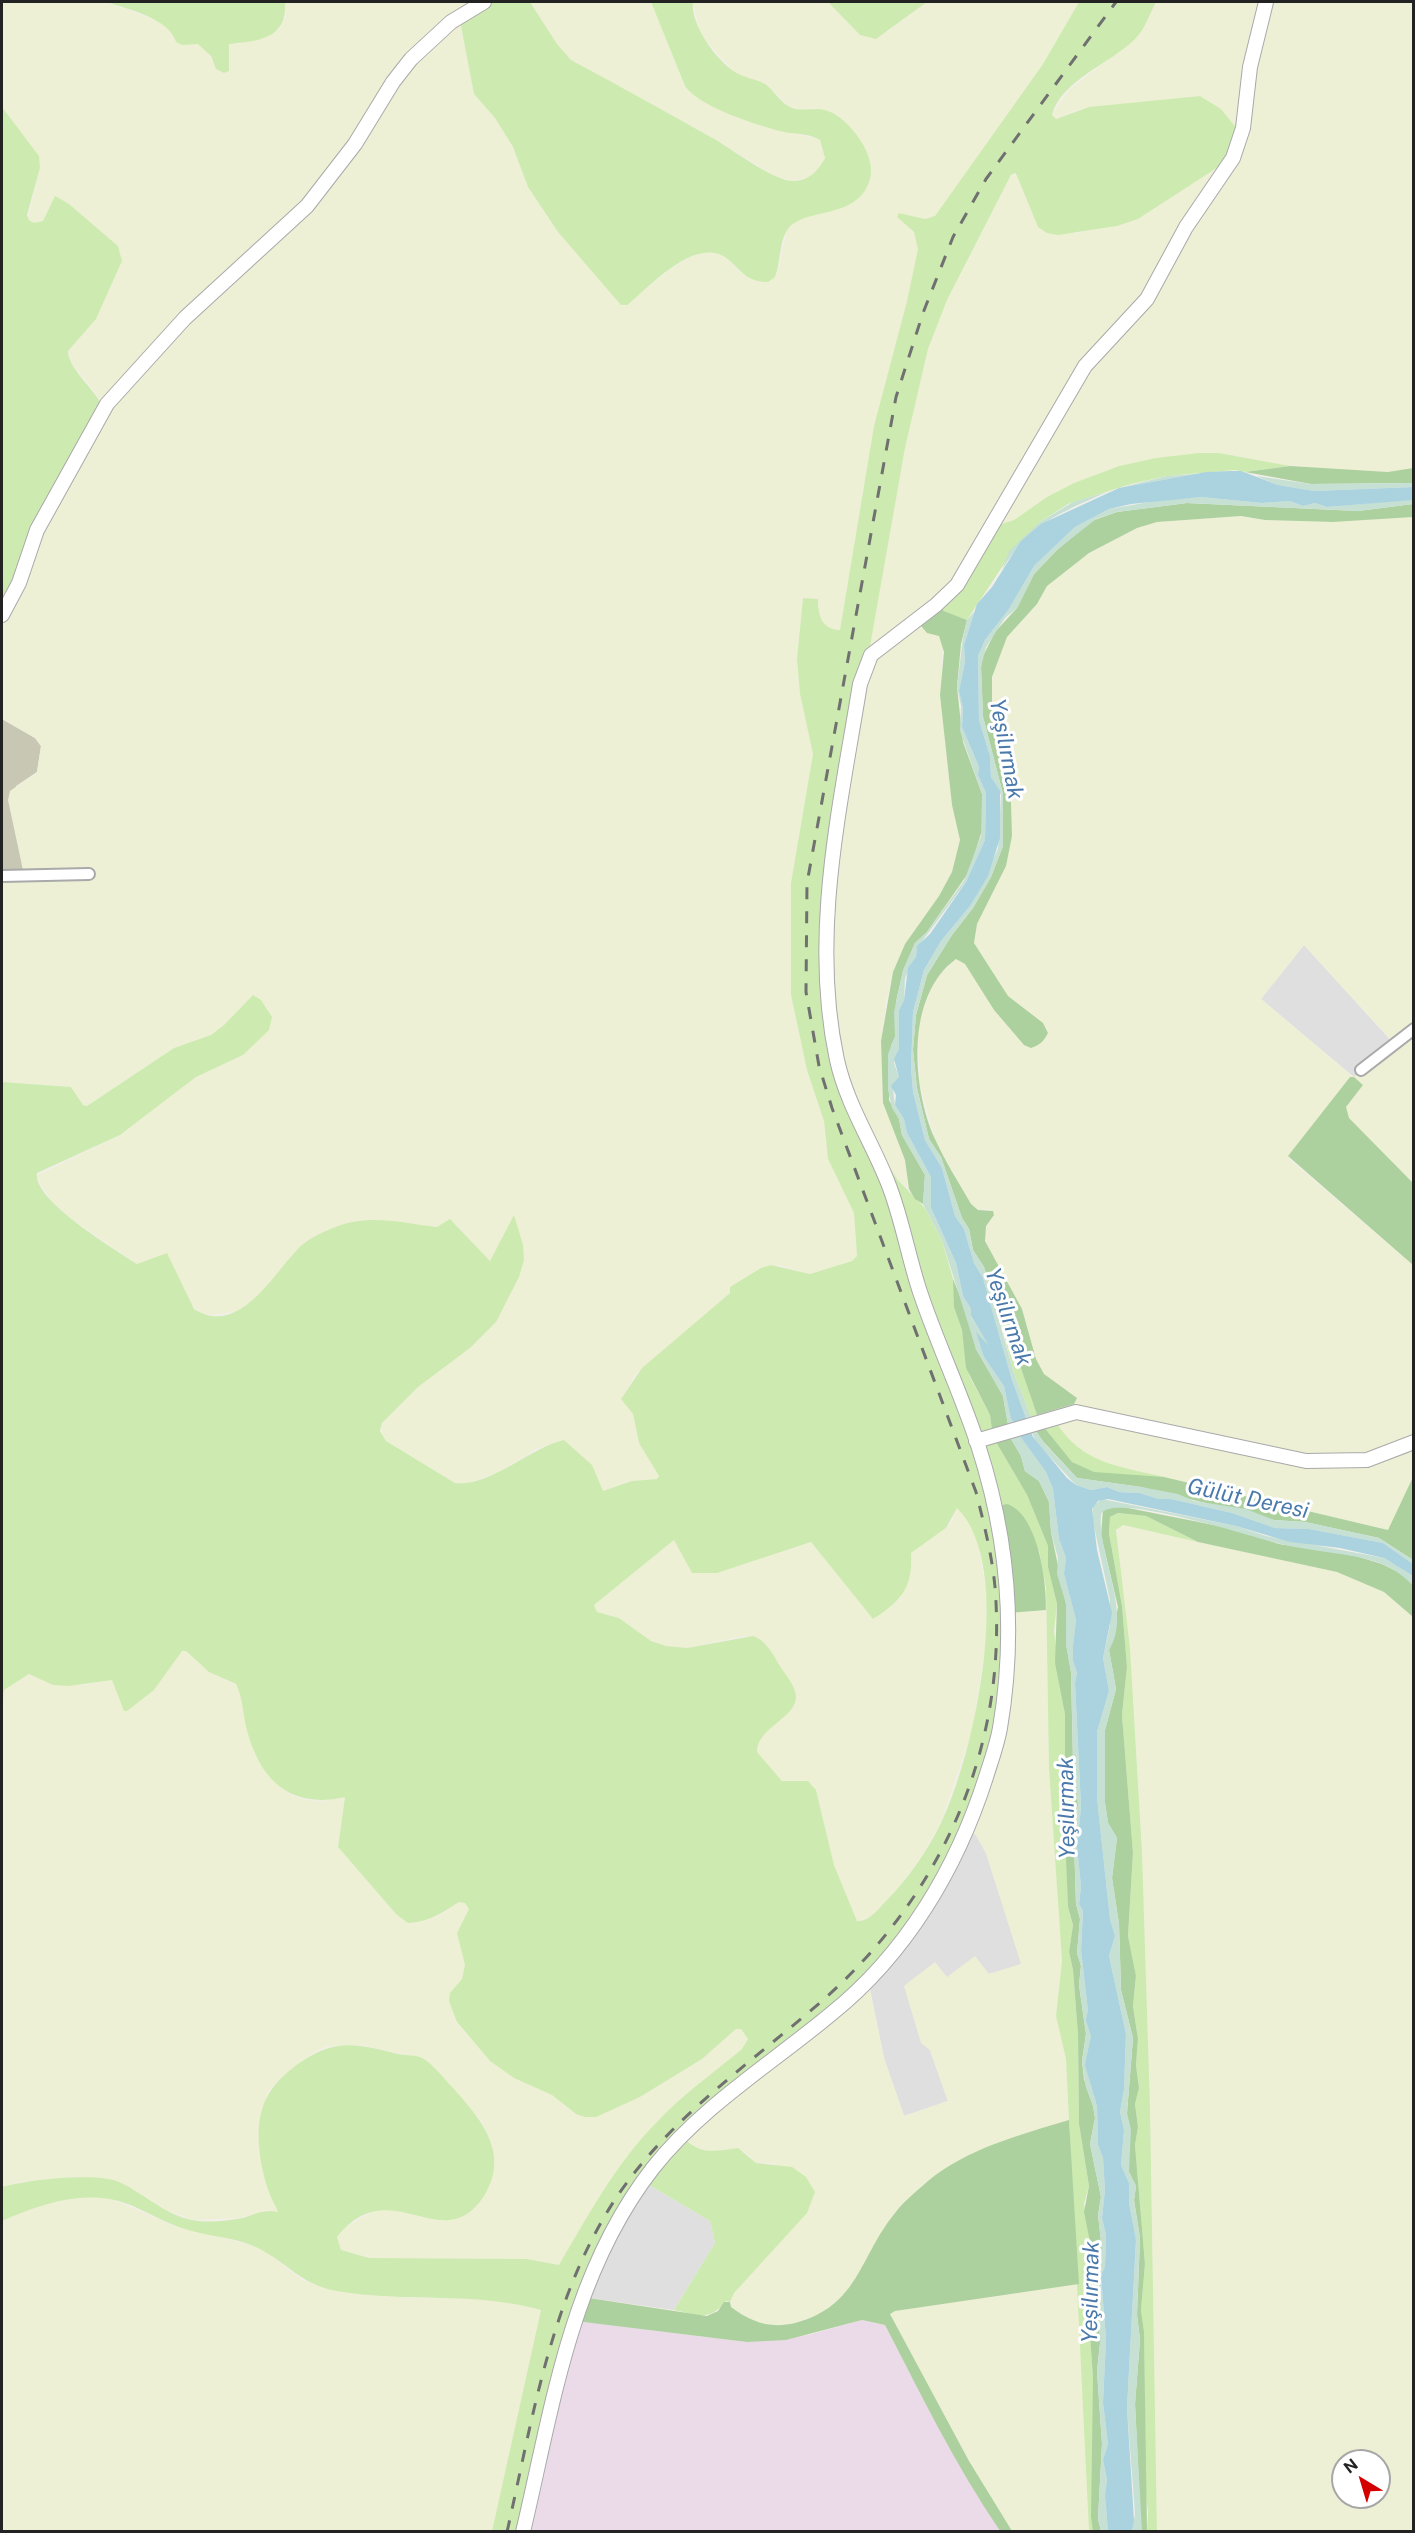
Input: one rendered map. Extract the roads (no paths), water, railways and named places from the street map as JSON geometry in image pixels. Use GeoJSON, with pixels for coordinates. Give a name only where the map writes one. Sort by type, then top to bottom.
{"type":"FeatureCollection","features":[{"type":"Feature","properties":{"kind":"street"},"geometry":{"type":"LineString","coordinates":[[2,615],[19,583],[37,530],[107,404],[185,318],[307,207],[355,144],[393,82],[411,59],[451,22],[484,2]]}},
{"type":"Feature","properties":{"kind":"street"},"geometry":{"type":"LineString","coordinates":[[524,2532],[563,2363],[582,2297],[608,2239],[628,2203],[654,2168],[696,2123],[831,2015],[868,1980],[919,1917],[969,1830],[999,1736],[1006,1691],[1008,1634],[1004,1553],[982,1439],[920,1293],[888,1181],[849,1098],[834,1038],[827,973],[828,884],[860,684],[871,655],[936,605],[961,579],[1085,366],[1147,299],[1186,227],[1233,158],[1243,128],[1254,39],[1266,2]]}},
{"type":"Feature","properties":{"kind":"street"},"geometry":{"type":"LineString","coordinates":[[2,876],[89,874]]}},
{"type":"Feature","properties":{"kind":"street"},"geometry":{"type":"LineString","coordinates":[[1361,1070],[1413,1029]]}},
{"type":"Feature","properties":{"kind":"street"},"geometry":{"type":"LineString","coordinates":[[982,1439],[1041,1420],[1076,1412],[1092,1413],[1283,1457],[1326,1463],[1367,1460],[1413,1442]]}},
{"type":"Feature","properties":{"kind":"water"},"geometry":{"type":"Polygon","coordinates":[[[1241,471],[1278,485],[1314,491],[1413,487],[1413,500],[1327,507],[1315,503],[1303,506],[1290,501],[1262,503],[1201,497],[1131,504],[1109,509],[1075,527],[1034,566],[1009,609],[985,640],[978,656],[979,720],[990,756],[991,777],[1000,791],[1000,838],[988,876],[970,906],[941,941],[924,970],[913,1012],[911,1068],[913,1092],[925,1140],[942,1168],[955,1216],[964,1229],[974,1263],[983,1278],[1012,1380],[1033,1437],[1067,1478],[1076,1485],[1091,1490],[1107,1487],[1119,1492],[1140,1493],[1158,1499],[1171,1499],[1232,1513],[1275,1528],[1309,1529],[1383,1543],[1413,1564],[1413,1576],[1384,1558],[1340,1548],[1290,1542],[1236,1526],[1108,1499],[1098,1501],[1092,1509],[1097,1550],[1112,1613],[1103,1658],[1109,1691],[1097,1732],[1097,1798],[1110,1919],[1115,1936],[1109,1956],[1126,2034],[1124,2089],[1120,2112],[1124,2130],[1121,2165],[1129,2183],[1129,2203],[1136,2240],[1127,2408],[1134,2521],[1132,2531],[1108,2531],[1105,2496],[1107,2480],[1103,2460],[1108,2444],[1103,2403],[1106,2339],[1101,2276],[1105,2266],[1106,2235],[1102,2218],[1105,2190],[1103,2158],[1098,2145],[1097,2106],[1085,2065],[1091,2036],[1086,2020],[1088,2011],[1081,1950],[1083,1911],[1079,1904],[1081,1887],[1077,1846],[1081,1807],[1075,1683],[1077,1673],[1073,1661],[1076,1620],[1064,1574],[1066,1558],[1059,1539],[1053,1489],[1046,1472],[1019,1435],[1011,1418],[1004,1386],[984,1357],[976,1332],[989,1346],[971,1316],[971,1309],[963,1296],[956,1263],[931,1208],[931,1177],[907,1133],[904,1119],[895,1105],[896,1095],[891,1086],[899,1077],[894,1059],[899,1049],[899,1010],[904,1000],[908,968],[916,957],[917,946],[930,934],[966,882],[985,840],[986,793],[978,775],[979,767],[962,727],[963,709],[959,691],[965,662],[964,645],[977,604],[992,587],[1021,541],[1041,524],[1119,488],[1206,472],[1241,471]]]}},
{"type":"Feature","properties":{"kind":"railway"},"geometry":{"type":"LineString","coordinates":[[507,2532],[536,2401],[560,2315],[595,2233],[618,2195],[640,2166],[688,2115],[823,2000],[865,1959],[902,1914],[933,1865],[958,1814],[978,1760],[990,1704],[996,1646],[995,1587],[990,1551],[976,1492],[832,1108],[819,1066],[806,992],[807,883],[896,397],[923,313],[953,237],[986,179],[1116,2]]}},
{"type":"Feature","properties":{"kind":"water label","name":"Yeşilırmak"},"geometry":{"type":"Point","coordinates":[1006,749]}},
{"type":"Feature","properties":{"kind":"water label","name":"Yeşilırmak"},"geometry":{"type":"Point","coordinates":[1008,1317]}},
{"type":"Feature","properties":{"kind":"water label","name":"Gülüt Deresi"},"geometry":{"type":"Point","coordinates":[1248,1499]}},
{"type":"Feature","properties":{"kind":"water label","name":"Yeşilırmak"},"geometry":{"type":"Point","coordinates":[1067,1808]}},
{"type":"Feature","properties":{"kind":"water label","name":"Yeşilırmak"},"geometry":{"type":"Point","coordinates":[1091,2292]}}]}
